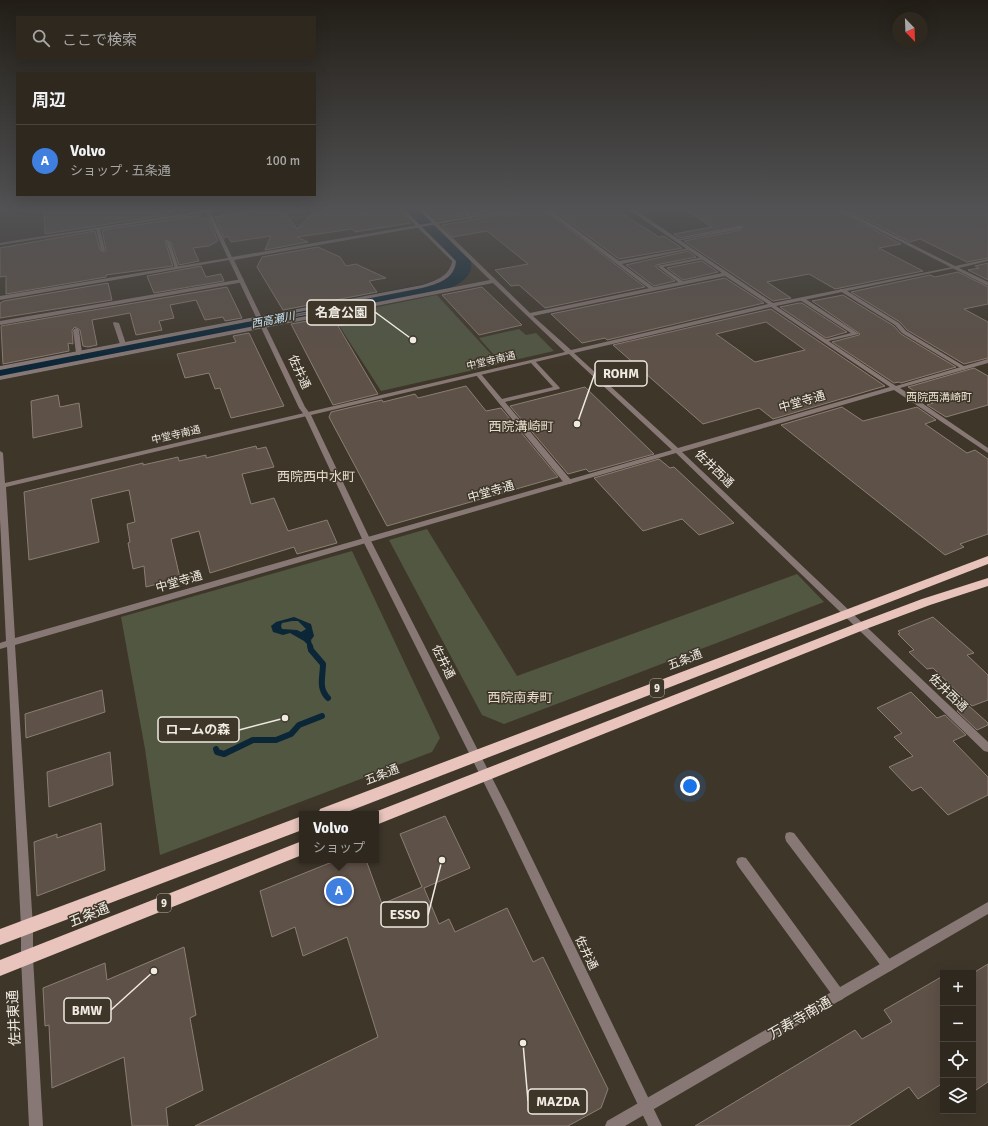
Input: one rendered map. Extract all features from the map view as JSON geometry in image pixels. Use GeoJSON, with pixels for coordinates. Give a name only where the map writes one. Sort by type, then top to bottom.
{"type":"FeatureCollection","features":[{"type":"Feature","properties":{"kind":"highway","name":"五条通"},"geometry":{"type":"LineString","coordinates":[[333,811],[988,560]]}},
{"type":"Feature","properties":{"kind":"highway","name":"9"},"geometry":{"type":"LineString","coordinates":[[379,817],[862,626],[926,602],[988,582]]}},
{"type":"Feature","properties":{"kind":"highway","name":"五条通"},"geometry":{"type":"LineString","coordinates":[[0,937],[299,824]]}},
{"type":"Feature","properties":{"kind":"highway","name":"五条通"},"geometry":{"type":"LineString","coordinates":[[0,968],[299,849]]}},
{"type":"Feature","properties":{"kind":"street"},"geometry":{"type":"LineString","coordinates":[[175,262],[177,268]]}},
{"type":"Feature","properties":{"kind":"street"},"geometry":{"type":"LineString","coordinates":[[0,298],[212,262]]}},
{"type":"Feature","properties":{"kind":"street","name":"佐井通"},"geometry":{"type":"LineString","coordinates":[[233,262],[302,408],[308,415],[367,541],[485,774],[655,1126]]}},
{"type":"Feature","properties":{"kind":"street"},"geometry":{"type":"LineString","coordinates":[[0,378],[422,286],[440,279],[452,270],[454,262]]}},
{"type":"Feature","properties":{"kind":"street","name":"佐井西通"},"geometry":{"type":"LineString","coordinates":[[474,262],[529,315],[677,451],[862,626],[988,748]]}},
{"type":"Feature","properties":{"kind":"street"},"geometry":{"type":"LineString","coordinates":[[618,263],[625,262]]}},
{"type":"Feature","properties":{"kind":"street"},"geometry":{"type":"LineString","coordinates":[[682,283],[659,266],[683,262]]}},
{"type":"Feature","properties":{"kind":"street"},"geometry":{"type":"LineString","coordinates":[[708,262],[988,451]]}},
{"type":"Feature","properties":{"kind":"street"},"geometry":{"type":"LineString","coordinates":[[944,262],[988,284]]}},
{"type":"Feature","properties":{"kind":"street","name":"中堂寺南通"},"geometry":{"type":"LineString","coordinates":[[1,486],[802,299],[981,262]]}},
{"type":"Feature","properties":{"kind":"street"},"geometry":{"type":"LineString","coordinates":[[618,263],[653,289]]}},
{"type":"Feature","properties":{"kind":"street"},"geometry":{"type":"LineString","coordinates":[[529,315],[726,274]]}},
{"type":"Feature","properties":{"kind":"street"},"geometry":{"type":"LineString","coordinates":[[0,324],[242,281]]}},
{"type":"Feature","properties":{"kind":"street"},"geometry":{"type":"LineString","coordinates":[[0,368],[123,344],[261,322],[495,281]]}},
{"type":"Feature","properties":{"kind":"street"},"geometry":{"type":"LineString","coordinates":[[842,290],[897,324],[904,332],[964,368]]}},
{"type":"Feature","properties":{"kind":"street"},"geometry":{"type":"LineString","coordinates":[[802,299],[856,334],[826,341]]}},
{"type":"Feature","properties":{"kind":"street"},"geometry":{"type":"LineString","coordinates":[[116,323],[123,344]]}},
{"type":"Feature","properties":{"kind":"street"},"geometry":{"type":"LineString","coordinates":[[76,330],[79,353]]}},
{"type":"Feature","properties":{"kind":"street","name":"中堂寺通"},"geometry":{"type":"LineString","coordinates":[[0,646],[988,361]]}},
{"type":"Feature","properties":{"kind":"street"},"geometry":{"type":"LineString","coordinates":[[501,401],[557,388],[534,362]]}},
{"type":"Feature","properties":{"kind":"street"},"geometry":{"type":"LineString","coordinates":[[479,375],[568,482]]}},
{"type":"Feature","properties":{"kind":"street","name":"佐井東通"},"geometry":{"type":"LineString","coordinates":[[0,453],[27,927],[27,958],[36,1126]]}},
{"type":"Feature","properties":{"kind":"street"},"geometry":{"type":"LineString","coordinates":[[790,837],[888,966]]}},
{"type":"Feature","properties":{"kind":"street"},"geometry":{"type":"LineString","coordinates":[[742,862],[839,995]]}},
{"type":"Feature","properties":{"kind":"street","name":"万寿寺南通"},"geometry":{"type":"LineString","coordinates":[[612,1126],[988,908]]}},
{"type":"Feature","properties":{"kind":"green space"},"geometry":{"type":"Polygon","coordinates":[[[437,295],[500,364],[381,391],[333,316],[437,295]]]}},
{"type":"Feature","properties":{"kind":"green space"},"geometry":{"type":"Polygon","coordinates":[[[519,329],[526,335],[536,333],[554,351],[501,363],[479,338],[519,329]]]}},
{"type":"Feature","properties":{"kind":"green space"},"geometry":{"type":"Polygon","coordinates":[[[427,529],[517,676],[797,574],[824,602],[504,724],[482,715],[389,540],[427,529]]]}},
{"type":"Feature","properties":{"kind":"green space"},"geometry":{"type":"Polygon","coordinates":[[[352,551],[440,738],[432,752],[160,855],[145,749],[121,617],[352,551]]]}},
{"type":"Feature","properties":{"kind":"water"},"geometry":{"type":"Polygon","coordinates":[[[294,617],[311,624],[314,636],[311,640],[312,646],[309,646],[304,641],[290,633],[283,635],[273,632],[271,626],[276,622],[294,617]],[[298,621],[282,623],[282,629],[297,630],[301,632],[306,629],[298,621]]]}},
{"type":"Feature","properties":{"kind":"building"},"geometry":{"type":"Polygon","coordinates":[[[0,262],[172,262],[173,266],[106,275],[106,277],[6,294],[6,276],[0,277],[0,262]]]}},
{"type":"Feature","properties":{"kind":"building"},"geometry":{"type":"Polygon","coordinates":[[[178,262],[196,262],[179,265],[178,262]]]}},
{"type":"Feature","properties":{"kind":"building"},"geometry":{"type":"Polygon","coordinates":[[[260,262],[343,262],[346,266],[356,264],[386,278],[369,281],[377,292],[283,310],[257,267],[260,262]]]}},
{"type":"Feature","properties":{"kind":"building"},"geometry":{"type":"Polygon","coordinates":[[[525,262],[612,262],[645,287],[545,308],[519,285],[511,286],[495,270],[528,264],[525,262]]]}},
{"type":"Feature","properties":{"kind":"building"},"geometry":{"type":"Polygon","coordinates":[[[641,262],[673,262],[656,265],[656,267],[675,281],[654,286],[626,265],[641,262]]]}},
{"type":"Feature","properties":{"kind":"building"},"geometry":{"type":"Polygon","coordinates":[[[703,262],[718,272],[683,280],[667,268],[703,262]]]}},
{"type":"Feature","properties":{"kind":"building"},"geometry":{"type":"Polygon","coordinates":[[[714,262],[905,262],[923,271],[835,289],[809,274],[767,282],[791,298],[773,301],[714,262]]]}},
{"type":"Feature","properties":{"kind":"building"},"geometry":{"type":"Polygon","coordinates":[[[988,263],[988,280],[968,270],[979,268],[975,266],[988,263]]]}},
{"type":"Feature","properties":{"kind":"building"},"geometry":{"type":"Polygon","coordinates":[[[201,266],[206,277],[221,274],[224,281],[154,293],[147,276],[201,266]]]}},
{"type":"Feature","properties":{"kind":"building"},"geometry":{"type":"Polygon","coordinates":[[[958,272],[988,287],[988,304],[964,309],[988,322],[988,358],[964,364],[907,330],[900,322],[851,292],[930,275],[935,277],[958,272]]]}},
{"type":"Feature","properties":{"kind":"building"},"geometry":{"type":"Polygon","coordinates":[[[725,278],[764,303],[607,340],[605,338],[582,343],[551,314],[725,278]]]}},
{"type":"Feature","properties":{"kind":"building"},"geometry":{"type":"Polygon","coordinates":[[[108,283],[112,300],[0,318],[0,303],[4,301],[108,283]]]}},
{"type":"Feature","properties":{"kind":"building"},"geometry":{"type":"Polygon","coordinates":[[[227,287],[242,318],[225,321],[223,317],[205,320],[196,300],[170,305],[174,318],[159,321],[162,330],[136,335],[130,313],[92,320],[97,345],[88,347],[83,346],[80,330],[75,327],[72,330],[73,344],[68,343],[69,351],[3,364],[1,326],[227,287]]]}},
{"type":"Feature","properties":{"kind":"building"},"geometry":{"type":"Polygon","coordinates":[[[482,287],[522,325],[479,335],[442,295],[482,287]]]}},
{"type":"Feature","properties":{"kind":"building"},"geometry":{"type":"Polygon","coordinates":[[[843,295],[894,326],[901,334],[956,367],[901,383],[894,383],[832,342],[860,334],[812,301],[843,295]]]}},
{"type":"Feature","properties":{"kind":"building"},"geometry":{"type":"Polygon","coordinates":[[[802,303],[847,332],[826,338],[780,307],[802,303]]]}},
{"type":"Feature","properties":{"kind":"building"},"geometry":{"type":"Polygon","coordinates":[[[339,306],[341,308],[287,318],[286,316],[339,306]]]}},
{"type":"Feature","properties":{"kind":"building"},"geometry":{"type":"Polygon","coordinates":[[[771,309],[885,386],[773,419],[759,408],[703,424],[613,345],[771,309]],[[766,322],[716,334],[755,362],[805,350],[766,322]]]}},
{"type":"Feature","properties":{"kind":"building"},"geometry":{"type":"Polygon","coordinates":[[[345,314],[351,324],[338,326],[378,394],[333,405],[291,324],[345,314]]]}},
{"type":"Feature","properties":{"kind":"building"},"geometry":{"type":"Polygon","coordinates":[[[249,333],[284,406],[231,418],[220,388],[215,389],[209,373],[185,378],[177,354],[236,342],[233,336],[249,333]]]}},
{"type":"Feature","properties":{"kind":"building"},"geometry":{"type":"Polygon","coordinates":[[[974,368],[988,376],[988,405],[946,417],[927,405],[933,403],[908,387],[974,368]]]}},
{"type":"Feature","properties":{"kind":"building"},"geometry":{"type":"Polygon","coordinates":[[[466,386],[486,411],[501,408],[558,477],[387,526],[329,417],[331,412],[415,394],[418,398],[466,386]]]}},
{"type":"Feature","properties":{"kind":"building"},"geometry":{"type":"Polygon","coordinates":[[[585,387],[654,454],[589,472],[586,469],[568,474],[510,406],[585,387]]]}},
{"type":"Feature","properties":{"kind":"building"},"geometry":{"type":"Polygon","coordinates":[[[58,395],[60,407],[79,403],[82,427],[33,438],[31,401],[58,395]]]}},
{"type":"Feature","properties":{"kind":"building"},"geometry":{"type":"Polygon","coordinates":[[[842,407],[863,421],[917,407],[936,420],[925,424],[967,453],[975,450],[988,459],[988,534],[960,544],[964,547],[945,555],[781,425],[842,407]]]}},
{"type":"Feature","properties":{"kind":"building"},"geometry":{"type":"Polygon","coordinates":[[[256,446],[257,449],[266,447],[274,467],[242,474],[251,504],[274,498],[288,531],[327,520],[337,543],[297,554],[294,547],[210,573],[199,531],[171,539],[180,578],[146,587],[144,566],[133,569],[128,543],[130,542],[127,524],[135,522],[129,490],[91,499],[99,542],[29,560],[24,492],[143,463],[143,465],[178,457],[179,461],[206,455],[206,458],[256,446]]]}},
{"type":"Feature","properties":{"kind":"building"},"geometry":{"type":"Polygon","coordinates":[[[659,459],[670,468],[674,467],[734,523],[699,535],[682,519],[643,531],[594,478],[659,459]]]}},
{"type":"Feature","properties":{"kind":"building"},"geometry":{"type":"Polygon","coordinates":[[[933,617],[974,653],[967,655],[988,675],[988,700],[972,706],[933,668],[927,669],[909,652],[914,650],[898,634],[900,633],[898,631],[933,617]]]}},
{"type":"Feature","properties":{"kind":"building"},"geometry":{"type":"Polygon","coordinates":[[[102,690],[105,712],[26,738],[25,714],[102,690]]]}},
{"type":"Feature","properties":{"kind":"building"},"geometry":{"type":"Polygon","coordinates":[[[911,692],[937,718],[945,715],[966,735],[953,741],[988,777],[988,795],[948,815],[921,787],[912,791],[889,767],[913,756],[894,737],[902,733],[877,708],[911,692]]]}},
{"type":"Feature","properties":{"kind":"building"},"geometry":{"type":"Polygon","coordinates":[[[969,706],[988,723],[988,725],[977,730],[957,711],[969,706]]]}},
{"type":"Feature","properties":{"kind":"building"},"geometry":{"type":"Polygon","coordinates":[[[110,752],[113,785],[49,807],[47,772],[110,752]]]}},
{"type":"Feature","properties":{"kind":"building"},"geometry":{"type":"Polygon","coordinates":[[[445,816],[470,868],[424,888],[439,924],[449,919],[455,932],[507,908],[533,962],[543,957],[608,1089],[601,1108],[568,1126],[195,1126],[378,1037],[347,937],[303,956],[295,927],[272,937],[260,891],[330,863],[367,863],[382,904],[422,887],[400,834],[445,816]]]}},
{"type":"Feature","properties":{"kind":"building"},"geometry":{"type":"Polygon","coordinates":[[[101,823],[105,870],[37,896],[34,842],[57,834],[57,838],[101,823]]]}},
{"type":"Feature","properties":{"kind":"building"},"geometry":{"type":"Polygon","coordinates":[[[184,947],[196,1015],[190,1018],[203,1090],[166,1108],[168,1126],[132,1126],[124,1057],[52,1088],[49,1025],[45,1026],[43,988],[105,963],[107,980],[184,947]]]}},
{"type":"Feature","properties":{"kind":"building"},"geometry":{"type":"Polygon","coordinates":[[[988,964],[988,1082],[976,1090],[976,1006],[976,971],[988,964]]]}},
{"type":"Feature","properties":{"kind":"building"},"geometry":{"type":"Polygon","coordinates":[[[940,978],[940,1085],[918,1099],[909,1087],[849,1126],[695,1126],[855,1030],[862,1039],[892,1022],[884,1010],[940,978]]]}},
{"type":"Feature","properties":{"kind":"waterway","name":"西高瀬川"},"geometry":{"type":"LineString","coordinates":[[0,373],[422,291],[443,284],[456,277],[462,265],[461,262]]}},
{"type":"Feature","properties":{"kind":"waterway","name":"西高瀬川"},"geometry":{"type":"LineString","coordinates":[[381,301],[388,297]]}},
{"type":"Feature","properties":{"kind":"waterway","name":"西高瀬川"},"geometry":{"type":"LineString","coordinates":[[223,332],[232,327]]}},
{"type":"Feature","properties":{"kind":"waterway"},"geometry":{"type":"LineString","coordinates":[[310,646],[311,650],[323,664],[322,686],[328,698]]}},
{"type":"Feature","properties":{"kind":"waterway"},"geometry":{"type":"LineString","coordinates":[[216,749],[217,752],[224,754],[253,740],[276,740],[291,734],[299,725],[322,716]]}},
{"type":"Feature","properties":{"kind":"place","name":"名倉公園"},"geometry":{"type":"Point","coordinates":[413,340]}},
{"type":"Feature","properties":{"kind":"place","name":"ROHM"},"geometry":{"type":"Point","coordinates":[577,424]}},
{"type":"Feature","properties":{"kind":"place","name":"ロームの森"},"geometry":{"type":"Point","coordinates":[285,718]}},
{"type":"Feature","properties":{"kind":"place","name":"ESSO"},"geometry":{"type":"Point","coordinates":[442,860]}},
{"type":"Feature","properties":{"kind":"place","name":"Volvo"},"geometry":{"type":"Point","coordinates":[339,891]}},
{"type":"Feature","properties":{"kind":"place","name":"BMW"},"geometry":{"type":"Point","coordinates":[154,971]}},
{"type":"Feature","properties":{"kind":"place","name":"MAZDA"},"geometry":{"type":"Point","coordinates":[523,1043]}},
{"type":"Feature","properties":{"kind":"district","name":"西院西溝崎町"},"geometry":{"type":"Point","coordinates":[939,397]}},
{"type":"Feature","properties":{"kind":"district","name":"西院溝崎町"},"geometry":{"type":"Point","coordinates":[521,427]}},
{"type":"Feature","properties":{"kind":"district","name":"西院西中水町"},"geometry":{"type":"Point","coordinates":[316,477]}},
{"type":"Feature","properties":{"kind":"district","name":"西院南寿町"},"geometry":{"type":"Point","coordinates":[520,698]}}]}
